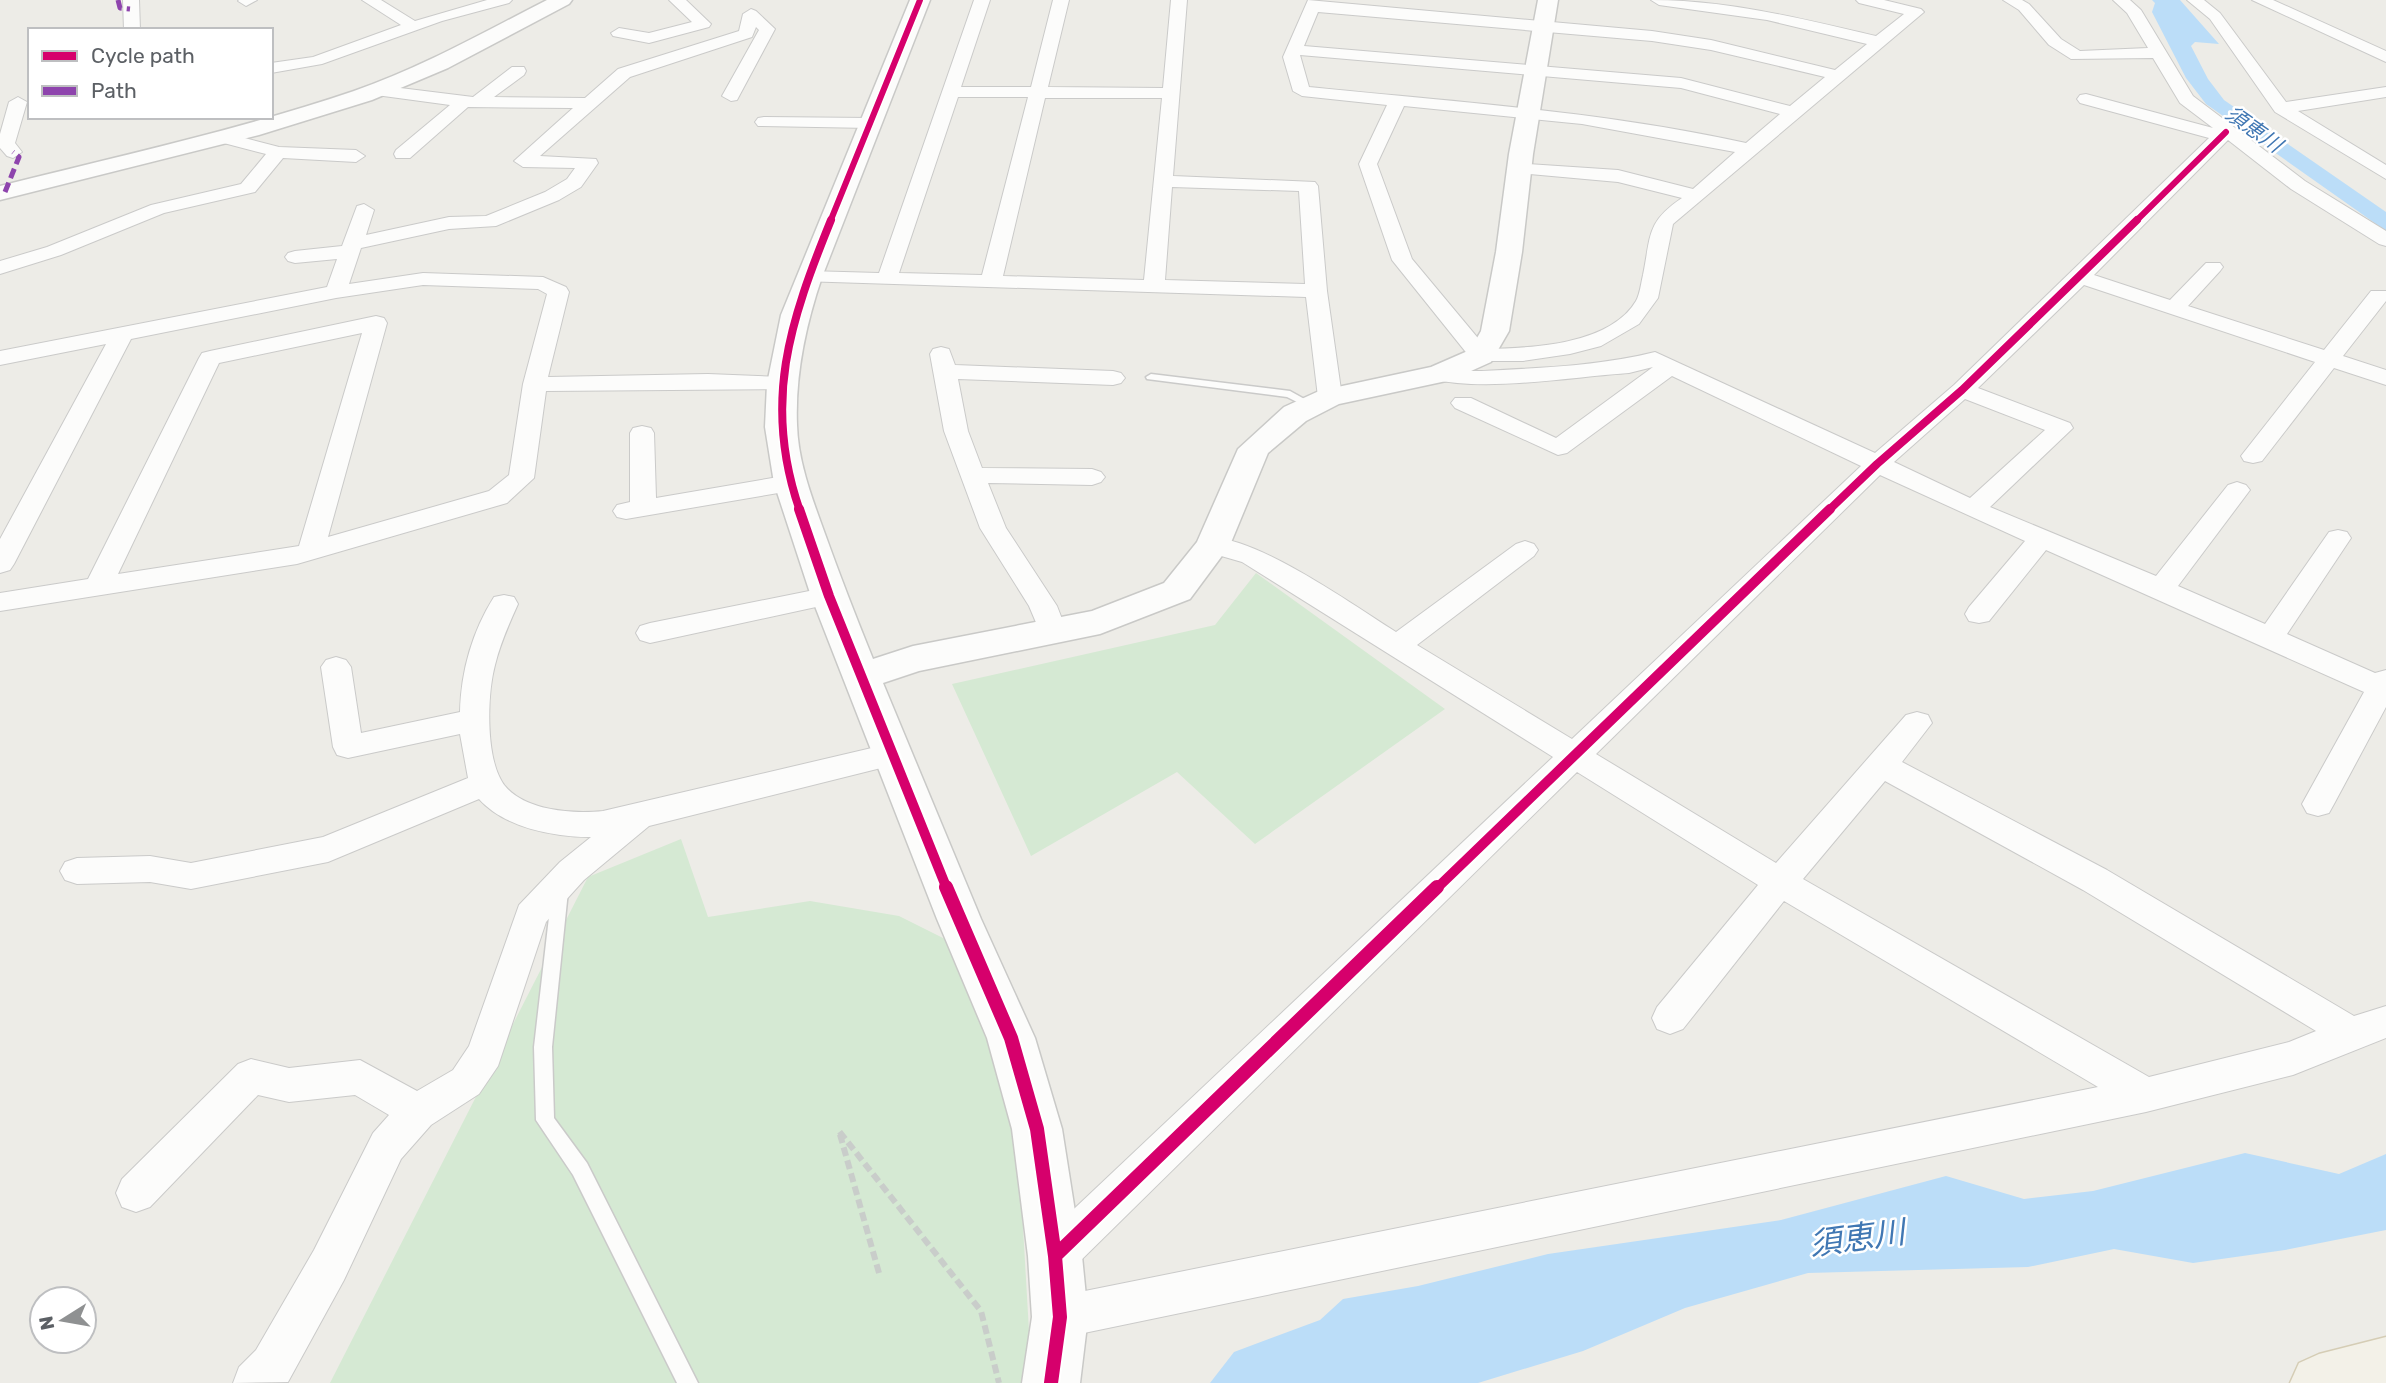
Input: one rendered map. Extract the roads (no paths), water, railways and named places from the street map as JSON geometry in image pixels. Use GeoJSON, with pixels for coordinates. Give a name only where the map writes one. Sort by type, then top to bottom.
{"type":"FeatureCollection","features":[{"type":"Feature","properties":{"kind":"main road"},"geometry":{"type":"LineString","coordinates":[[2319,1383],[2386,1366]]}},
{"type":"Feature","properties":{"kind":"street"},"geometry":{"type":"LineString","coordinates":[[131,0],[129,5],[133,28]]}},
{"type":"Feature","properties":{"kind":"street"},"geometry":{"type":"LineString","coordinates":[[370,0],[413,26]]}},
{"type":"Feature","properties":{"kind":"street"},"geometry":{"type":"LineString","coordinates":[[273,68],[316,61],[351,51],[413,26],[504,0]]}},
{"type":"Feature","properties":{"kind":"street"},"geometry":{"type":"LineString","coordinates":[[2,194],[299,116],[376,90],[440,63],[562,0]]}},
{"type":"Feature","properties":{"kind":"street"},"geometry":{"type":"LineString","coordinates":[[619,33],[649,38],[703,24],[677,0]]}},
{"type":"Feature","properties":{"kind":"street"},"geometry":{"type":"LineString","coordinates":[[731,96],[768,29],[737,0]]}},
{"type":"Feature","properties":{"kind":"street"},"geometry":{"type":"LineString","coordinates":[[920,0],[795,315],[782,384],[781,427],[790,483],[829,596],[1011,1038],[1037,1129],[1055,1256],[1060,1317],[1052,1383]]}},
{"type":"Feature","properties":{"kind":"street"},"geometry":{"type":"LineString","coordinates":[[887,279],[982,0]]}},
{"type":"Feature","properties":{"kind":"street"},"geometry":{"type":"LineString","coordinates":[[991,282],[1061,0]]}},
{"type":"Feature","properties":{"kind":"street"},"geometry":{"type":"LineString","coordinates":[[1154,286],[1179,0]]}},
{"type":"Feature","properties":{"kind":"street"},"geometry":{"type":"LineString","coordinates":[[1481,355],[1495,331],[1509,252],[1518,167],[1548,0]]}},
{"type":"Feature","properties":{"kind":"street"},"geometry":{"type":"LineString","coordinates":[[1659,0],[1767,15],[1880,42]]}},
{"type":"Feature","properties":{"kind":"street"},"geometry":{"type":"LineString","coordinates":[[864,676],[913,659],[1100,622],[1177,591],[1213,545],[1254,449],[1295,414],[1321,402],[1440,374],[1481,355],[1518,356],[1566,349],[1594,340],[1623,326],[1646,303],[1662,226],[1669,215],[1698,196],[1748,149],[1916,12],[1864,0]]}},
{"type":"Feature","properties":{"kind":"street"},"geometry":{"type":"LineString","coordinates":[[2011,0],[2024,7],[2055,41],[2077,57],[2158,54]]}},
{"type":"Feature","properties":{"kind":"street"},"geometry":{"type":"LineString","coordinates":[[2121,0],[2133,9],[2186,99],[2223,134],[2386,240]]}},
{"type":"Feature","properties":{"kind":"street"},"geometry":{"type":"LineString","coordinates":[[2195,0],[2215,16],[2281,108],[2386,173]]}},
{"type":"Feature","properties":{"kind":"street"},"geometry":{"type":"LineString","coordinates":[[2260,0],[2386,57]]}},
{"type":"Feature","properties":{"kind":"street"},"geometry":{"type":"LineString","coordinates":[[1748,149],[1693,135],[1528,112],[1397,102],[1302,90],[1291,57],[1315,4],[1652,36],[1711,45],[1840,76]]}},
{"type":"Feature","properties":{"kind":"street"},"geometry":{"type":"LineString","coordinates":[[295,257],[351,248],[449,223],[489,222],[535,205],[563,190],[582,175],[589,163],[523,161],[624,73],[746,34],[751,14]]}},
{"type":"Feature","properties":{"kind":"street"},"geometry":{"type":"LineString","coordinates":[[1294,50],[1681,83],[1792,112]]}},
{"type":"Feature","properties":{"kind":"street"},"geometry":{"type":"LineString","coordinates":[[403,154],[470,102],[518,71]]}},
{"type":"Feature","properties":{"kind":"street"},"geometry":{"type":"LineString","coordinates":[[376,90],[470,102],[589,103]]}},
{"type":"Feature","properties":{"kind":"street"},"geometry":{"type":"LineString","coordinates":[[951,92],[1171,93]]}},
{"type":"Feature","properties":{"kind":"street"},"geometry":{"type":"LineString","coordinates":[[2281,108],[2386,92]]}},
{"type":"Feature","properties":{"kind":"street"},"geometry":{"type":"LineString","coordinates":[[2086,99],[2223,134]]}},
{"type":"Feature","properties":{"kind":"street"},"geometry":{"type":"LineString","coordinates":[[13,152],[6,144],[4,129],[16,101]]}},
{"type":"Feature","properties":{"kind":"street"},"geometry":{"type":"LineString","coordinates":[[1397,102],[1368,164],[1402,260],[1481,355]]}},
{"type":"Feature","properties":{"kind":"street"},"geometry":{"type":"LineString","coordinates":[[755,139],[766,118],[870,123]]}},
{"type":"Feature","properties":{"kind":"street"},"geometry":{"type":"LineString","coordinates":[[1055,1256],[1877,464],[1962,390],[2080,278],[2223,134]]}},
{"type":"Feature","properties":{"kind":"street"},"geometry":{"type":"LineString","coordinates":[[222,137],[278,152],[356,156]]}},
{"type":"Feature","properties":{"kind":"street"},"geometry":{"type":"LineString","coordinates":[[0,268],[54,251],[158,209],[248,188],[278,152]]}},
{"type":"Feature","properties":{"kind":"street"},"geometry":{"type":"LineString","coordinates":[[1518,167],[1618,176],[1698,196]]}},
{"type":"Feature","properties":{"kind":"street"},"geometry":{"type":"LineString","coordinates":[[1163,181],[1308,186],[1321,402]]}},
{"type":"Feature","properties":{"kind":"street"},"geometry":{"type":"LineString","coordinates":[[336,292],[364,210]]}},
{"type":"Feature","properties":{"kind":"street"},"geometry":{"type":"LineString","coordinates":[[2174,308],[2213,267]]}},
{"type":"Feature","properties":{"kind":"street"},"geometry":{"type":"LineString","coordinates":[[808,277],[1316,291]]}},
{"type":"Feature","properties":{"kind":"street"},"geometry":{"type":"LineString","coordinates":[[2080,278],[2386,378]]}},
{"type":"Feature","properties":{"kind":"street"},"geometry":{"type":"LineString","coordinates":[[0,358],[336,292],[423,279],[543,283],[558,292],[535,384],[520,478],[498,497],[311,551],[0,602]]}},
{"type":"Feature","properties":{"kind":"street"},"geometry":{"type":"LineString","coordinates":[[2253,456],[2379,296]]}},
{"type":"Feature","properties":{"kind":"street"},"geometry":{"type":"LineString","coordinates":[[98,587],[209,358],[376,323],[311,551]]}},
{"type":"Feature","properties":{"kind":"street"},"geometry":{"type":"LineString","coordinates":[[0,564],[123,332]]}},
{"type":"Feature","properties":{"kind":"street"},"geometry":{"type":"LineString","coordinates":[[1440,374],[1477,378],[1629,366],[1655,359],[1973,509],[2161,589],[2269,640],[2384,686],[2318,804]]}},
{"type":"Feature","properties":{"kind":"street"},"geometry":{"type":"LineString","coordinates":[[1053,632],[1042,606],[993,528],[956,431],[943,363],[1113,378]]}},
{"type":"Feature","properties":{"kind":"street"},"geometry":{"type":"LineString","coordinates":[[1463,403],[1558,448],[1670,366]]}},
{"type":"Feature","properties":{"kind":"street"},"geometry":{"type":"LineString","coordinates":[[535,384],[695,381],[782,384]]}},
{"type":"Feature","properties":{"kind":"street"},"geometry":{"type":"LineString","coordinates":[[1962,390],[2061,428],[1973,509]]}},
{"type":"Feature","properties":{"kind":"street"},"geometry":{"type":"LineString","coordinates":[[642,433],[634,509],[790,483]]}},
{"type":"Feature","properties":{"kind":"street"},"geometry":{"type":"LineString","coordinates":[[974,475],[1092,477]]}},
{"type":"Feature","properties":{"kind":"street"},"geometry":{"type":"LineString","coordinates":[[2161,589],[2237,490]]}},
{"type":"Feature","properties":{"kind":"street"},"geometry":{"type":"LineString","coordinates":[[2269,640],[2338,538]]}},
{"type":"Feature","properties":{"kind":"street"},"geometry":{"type":"LineString","coordinates":[[1979,614],[2041,539]]}},
{"type":"Feature","properties":{"kind":"street"},"geometry":{"type":"LineString","coordinates":[[1213,545],[1252,556],[1780,881],[2146,1095]]}},
{"type":"Feature","properties":{"kind":"street"},"geometry":{"type":"LineString","coordinates":[[1396,646],[1525,550]]}},
{"type":"Feature","properties":{"kind":"street"},"geometry":{"type":"LineString","coordinates":[[650,633],[829,596]]}},
{"type":"Feature","properties":{"kind":"street"},"geometry":{"type":"LineString","coordinates":[[504,604],[489,635],[478,671],[475,720],[479,765],[490,790],[517,811],[552,821],[598,824],[639,817],[893,754]]}},
{"type":"Feature","properties":{"kind":"street"},"geometry":{"type":"LineString","coordinates":[[337,667],[348,747],[475,720]]}},
{"type":"Feature","properties":{"kind":"street"},"geometry":{"type":"LineString","coordinates":[[1670,1018],[1780,881],[1917,723]]}},
{"type":"Feature","properties":{"kind":"street"},"geometry":{"type":"LineString","coordinates":[[1881,765],[2368,1028]]}},
{"type":"Feature","properties":{"kind":"street"},"geometry":{"type":"LineString","coordinates":[[77,871],[150,869],[191,876],[328,849],[487,783]]}},
{"type":"Feature","properties":{"kind":"street"},"geometry":{"type":"LineString","coordinates":[[255,1383],[272,1366],[329,1265],[387,1146],[417,1112],[466,1082],[485,1054],[530,915],[560,882],[639,817]]}},
{"type":"Feature","properties":{"kind":"street"},"geometry":{"type":"LineString","coordinates":[[1060,1317],[2146,1095],[2293,1058],[2368,1028]]}},
{"type":"Feature","properties":{"kind":"street"},"geometry":{"type":"LineString","coordinates":[[136,1193],[251,1076],[289,1086],[360,1077],[417,1112]]}},
{"type":"Feature","properties":{"kind":"lane"},"geometry":{"type":"LineString","coordinates":[[1151,377],[1290,394],[1321,402]]}},
{"type":"Feature","properties":{"kind":"lane"},"geometry":{"type":"LineString","coordinates":[[560,882],[543,1047],[545,1120],[580,1169],[688,1383]]}},
{"type":"Feature","properties":{"kind":"water","name":"須恵川"},"geometry":{"type":"Polygon","coordinates":[[[2152,0],[2180,0],[2219,44],[2195,42],[2191,46],[2208,79],[2224,100],[2386,212],[2386,231],[2206,104],[2186,78],[2152,12],[2155,3],[2152,0]]]}},
{"type":"Feature","properties":{"kind":"water","name":"須恵川"},"geometry":{"type":"Polygon","coordinates":[[[2245,1153],[2339,1174],[2386,1154],[2386,1230],[2285,1250],[2193,1263],[2114,1249],[2028,1267],[1808,1273],[1685,1308],[1583,1351],[1478,1383],[1210,1383],[1234,1352],[1320,1320],[1343,1299],[1418,1286],[1548,1254],[1781,1220],[1946,1176],[2024,1199],[2093,1191],[2245,1153]]]}}]}
